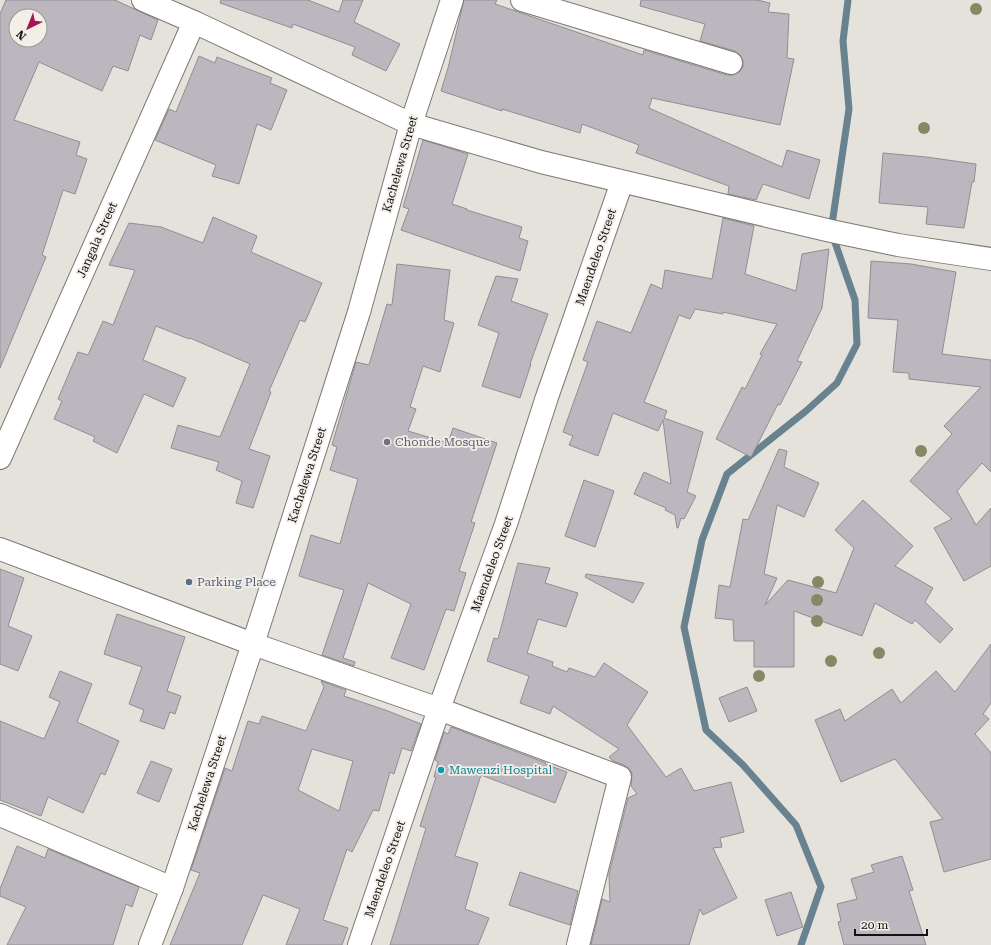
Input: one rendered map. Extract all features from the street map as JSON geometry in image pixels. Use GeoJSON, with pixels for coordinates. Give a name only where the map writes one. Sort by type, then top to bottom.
{"type":"FeatureCollection","features":[{"type":"Feature","properties":{"kind":"street"},"geometry":{"type":"LineString","coordinates":[[143,0],[194,22],[411,124],[541,162],[831,231],[898,245],[991,259]]}},
{"type":"Feature","properties":{"kind":"street","name":"Kachelewa Street"},"geometry":{"type":"LineString","coordinates":[[150,945],[172,888],[253,644],[359,312],[411,124],[452,0]]}},
{"type":"Feature","properties":{"kind":"street"},"geometry":{"type":"LineString","coordinates":[[522,0],[731,63]]}},
{"type":"Feature","properties":{"kind":"street","name":"Jangala Street"},"geometry":{"type":"LineString","coordinates":[[0,458],[194,22]]}},
{"type":"Feature","properties":{"kind":"street","name":"Maendeleo Street"},"geometry":{"type":"LineString","coordinates":[[359,945],[439,709],[506,524],[547,397],[622,182]]}},
{"type":"Feature","properties":{"kind":"street"},"geometry":{"type":"LineString","coordinates":[[0,549],[253,644],[439,709],[620,777],[578,945]]}},
{"type":"Feature","properties":{"kind":"street"},"geometry":{"type":"LineString","coordinates":[[0,815],[172,888]]}},
{"type":"Feature","properties":{"kind":"building"},"geometry":{"type":"Polygon","coordinates":[[[6,0],[115,0],[158,20],[151,40],[140,35],[128,71],[113,66],[102,91],[39,62],[14,120],[80,142],[76,155],[87,159],[75,194],[63,190],[42,255],[46,257],[0,368],[0,14],[6,0]]]}},
{"type":"Feature","properties":{"kind":"building"},"geometry":{"type":"Polygon","coordinates":[[[221,0],[308,0],[339,12],[343,0],[363,0],[354,22],[400,44],[386,71],[352,55],[355,47],[293,24],[292,28],[220,3],[221,0]]]}},
{"type":"Feature","properties":{"kind":"building"},"geometry":{"type":"Polygon","coordinates":[[[464,0],[497,0],[495,4],[643,55],[644,50],[727,75],[733,75],[739,72],[743,67],[743,61],[740,55],[735,51],[700,41],[705,24],[640,6],[641,0],[757,0],[770,3],[768,12],[789,14],[787,58],[794,59],[780,125],[652,98],[649,108],[782,167],[787,150],[820,160],[809,199],[763,184],[756,200],[728,194],[729,186],[636,153],[639,145],[582,124],[580,133],[502,109],[502,111],[441,91],[464,0]]]}},
{"type":"Feature","properties":{"kind":"building"},"geometry":{"type":"Polygon","coordinates":[[[199,56],[215,63],[217,57],[272,78],[270,83],[287,90],[271,130],[257,124],[239,184],[212,176],[216,165],[155,140],[169,109],[176,112],[199,56]]]}},
{"type":"Feature","properties":{"kind":"building"},"geometry":{"type":"Polygon","coordinates":[[[423,140],[468,154],[452,204],[522,227],[519,238],[528,241],[520,271],[401,230],[409,209],[403,207],[423,140]]]}},
{"type":"Feature","properties":{"kind":"building"},"geometry":{"type":"Polygon","coordinates":[[[883,153],[976,164],[974,182],[972,182],[964,228],[926,224],[928,207],[879,203],[883,153]]]}},
{"type":"Feature","properties":{"kind":"building"},"geometry":{"type":"Polygon","coordinates":[[[213,217],[257,236],[251,252],[322,283],[305,322],[300,320],[269,391],[271,392],[249,449],[270,456],[253,508],[236,503],[242,481],[216,470],[219,462],[171,448],[178,425],[220,437],[250,364],[190,338],[189,339],[156,326],[143,360],[186,378],[173,407],[144,394],[117,453],[93,441],[95,437],[54,419],[62,401],[58,399],[78,352],[88,355],[103,321],[113,325],[135,270],[109,265],[129,223],[161,227],[203,243],[213,217]]]}},
{"type":"Feature","properties":{"kind":"building"},"geometry":{"type":"Polygon","coordinates":[[[723,218],[754,226],[745,274],[796,291],[802,254],[829,249],[822,308],[797,361],[802,362],[780,405],[778,404],[751,457],[716,439],[742,387],[745,389],[762,355],[760,354],[777,324],[723,312],[723,314],[695,309],[690,319],[679,315],[644,402],[667,411],[664,418],[703,432],[687,492],[696,496],[684,519],[681,518],[677,528],[675,515],[665,510],[666,508],[634,494],[644,472],[671,484],[663,420],[658,431],[613,413],[598,456],[569,445],[573,436],[563,432],[588,362],[583,360],[597,321],[631,333],[651,284],[662,289],[665,270],[712,279],[723,218]]]}},
{"type":"Feature","properties":{"kind":"building"},"geometry":{"type":"Polygon","coordinates":[[[871,261],[911,264],[956,272],[942,354],[991,360],[991,472],[982,463],[957,491],[976,525],[991,508],[991,566],[964,581],[934,528],[952,519],[910,481],[952,434],[944,426],[981,387],[909,379],[909,373],[893,372],[898,320],[868,318],[871,261]]]}},
{"type":"Feature","properties":{"kind":"building"},"geometry":{"type":"Polygon","coordinates":[[[397,264],[450,270],[444,320],[454,323],[440,372],[423,366],[410,407],[416,409],[408,431],[448,443],[453,428],[497,443],[471,522],[475,523],[459,571],[466,573],[454,611],[446,609],[424,670],[391,658],[411,604],[368,583],[343,658],[355,662],[354,666],[322,655],[344,590],[299,576],[311,535],[340,544],[358,479],[330,470],[337,447],[332,445],[356,362],[369,365],[387,304],[392,305],[397,264]]]}},
{"type":"Feature","properties":{"kind":"building"},"geometry":{"type":"Polygon","coordinates":[[[496,276],[518,279],[511,301],[548,314],[530,364],[520,398],[482,386],[499,333],[478,325],[496,276]]]}},
{"type":"Feature","properties":{"kind":"building"},"geometry":{"type":"Polygon","coordinates":[[[779,449],[787,451],[784,467],[819,483],[804,517],[777,505],[764,574],[777,578],[765,605],[788,580],[836,593],[854,548],[835,530],[863,500],[913,546],[895,566],[933,588],[925,602],[953,629],[940,643],[915,620],[912,624],[875,603],[862,636],[794,611],[794,667],[754,667],[754,641],[734,641],[733,620],[715,618],[719,585],[730,587],[743,519],[748,520],[779,449]]]}},
{"type":"Feature","properties":{"kind":"building"},"geometry":{"type":"Polygon","coordinates":[[[584,480],[614,491],[595,547],[565,536],[584,480]]]}},
{"type":"Feature","properties":{"kind":"building"},"geometry":{"type":"Polygon","coordinates":[[[518,563],[550,568],[545,583],[578,593],[566,627],[538,619],[527,653],[553,662],[552,666],[567,672],[569,668],[595,677],[604,663],[648,692],[627,725],[666,777],[681,768],[694,791],[731,782],[744,832],[720,838],[722,847],[713,848],[737,898],[703,915],[700,909],[689,945],[591,945],[602,899],[610,902],[609,874],[628,798],[637,794],[631,786],[632,774],[630,769],[613,761],[609,757],[619,749],[553,706],[550,714],[520,703],[529,676],[487,661],[494,638],[498,639],[518,563]]]}},
{"type":"Feature","properties":{"kind":"building"},"geometry":{"type":"Polygon","coordinates":[[[0,569],[24,578],[8,626],[32,636],[18,671],[0,664],[0,569]]]}},
{"type":"Feature","properties":{"kind":"building"},"geometry":{"type":"Polygon","coordinates":[[[586,574],[644,583],[633,603],[585,577],[586,574]]]}},
{"type":"Feature","properties":{"kind":"building"},"geometry":{"type":"Polygon","coordinates":[[[117,614],[185,637],[167,691],[181,696],[175,714],[170,712],[164,729],[140,721],[144,710],[129,704],[142,667],[104,654],[117,614]]]}},
{"type":"Feature","properties":{"kind":"building"},"geometry":{"type":"Polygon","coordinates":[[[991,644],[991,703],[983,714],[989,719],[975,734],[991,753],[991,859],[944,872],[930,822],[943,819],[895,759],[841,782],[815,720],[840,709],[845,721],[892,689],[901,703],[936,671],[955,692],[991,644]]]}},
{"type":"Feature","properties":{"kind":"building"},"geometry":{"type":"Polygon","coordinates":[[[60,671],[92,684],[77,722],[119,741],[105,775],[101,773],[83,813],[48,797],[41,816],[0,800],[0,721],[44,739],[60,702],[49,697],[60,671]]]}},
{"type":"Feature","properties":{"kind":"building"},"geometry":{"type":"Polygon","coordinates":[[[321,681],[346,690],[344,696],[421,724],[411,751],[402,748],[394,774],[390,772],[379,811],[373,810],[352,852],[347,849],[323,920],[348,928],[342,945],[286,945],[300,909],[263,895],[242,945],[170,945],[200,873],[191,870],[225,768],[232,771],[248,721],[259,724],[262,716],[306,731],[324,687],[321,681]],[[312,749],[298,790],[339,811],[353,761],[312,749]]]}},
{"type":"Feature","properties":{"kind":"building"},"geometry":{"type":"Polygon","coordinates":[[[747,687],[757,711],[729,722],[719,698],[747,687]]]}},
{"type":"Feature","properties":{"kind":"building"},"geometry":{"type":"Polygon","coordinates":[[[451,727],[567,772],[555,803],[481,775],[455,856],[478,863],[465,909],[489,918],[478,945],[390,945],[426,828],[420,826],[436,777],[434,777],[438,762],[435,760],[444,732],[448,734],[451,727]]]}},
{"type":"Feature","properties":{"kind":"building"},"geometry":{"type":"Polygon","coordinates":[[[151,761],[172,769],[159,802],[137,793],[151,761]]]}},
{"type":"Feature","properties":{"kind":"building"},"geometry":{"type":"Polygon","coordinates":[[[17,846],[45,858],[48,849],[139,887],[132,907],[126,904],[113,945],[7,945],[26,907],[0,896],[0,889],[17,846]]]}},
{"type":"Feature","properties":{"kind":"building"},"geometry":{"type":"Polygon","coordinates":[[[902,856],[913,890],[909,891],[926,945],[844,945],[838,922],[841,921],[837,904],[857,899],[851,879],[874,872],[871,865],[902,856]]]}},
{"type":"Feature","properties":{"kind":"building"},"geometry":{"type":"Polygon","coordinates":[[[520,872],[578,891],[570,925],[509,905],[520,872]]]}},
{"type":"Feature","properties":{"kind":"building"},"geometry":{"type":"Polygon","coordinates":[[[791,892],[803,927],[777,936],[765,900],[791,892]]]}},
{"type":"Feature","properties":{"kind":"waterway"},"geometry":{"type":"LineString","coordinates":[[801,945],[821,887],[796,825],[743,765],[706,730],[684,627],[702,540],[727,474],[806,411],[837,383],[857,344],[855,300],[831,231],[849,109],[843,41],[848,0]]}},
{"type":"Feature","properties":{"kind":"place","name":"Chonde Mosque"},"geometry":{"type":"Point","coordinates":[387,442]}},
{"type":"Feature","properties":{"kind":"place","name":"Parking Place"},"geometry":{"type":"Point","coordinates":[189,582]}},
{"type":"Feature","properties":{"kind":"place","name":"Mawenzi Hospital"},"geometry":{"type":"Point","coordinates":[441,770]}}]}
